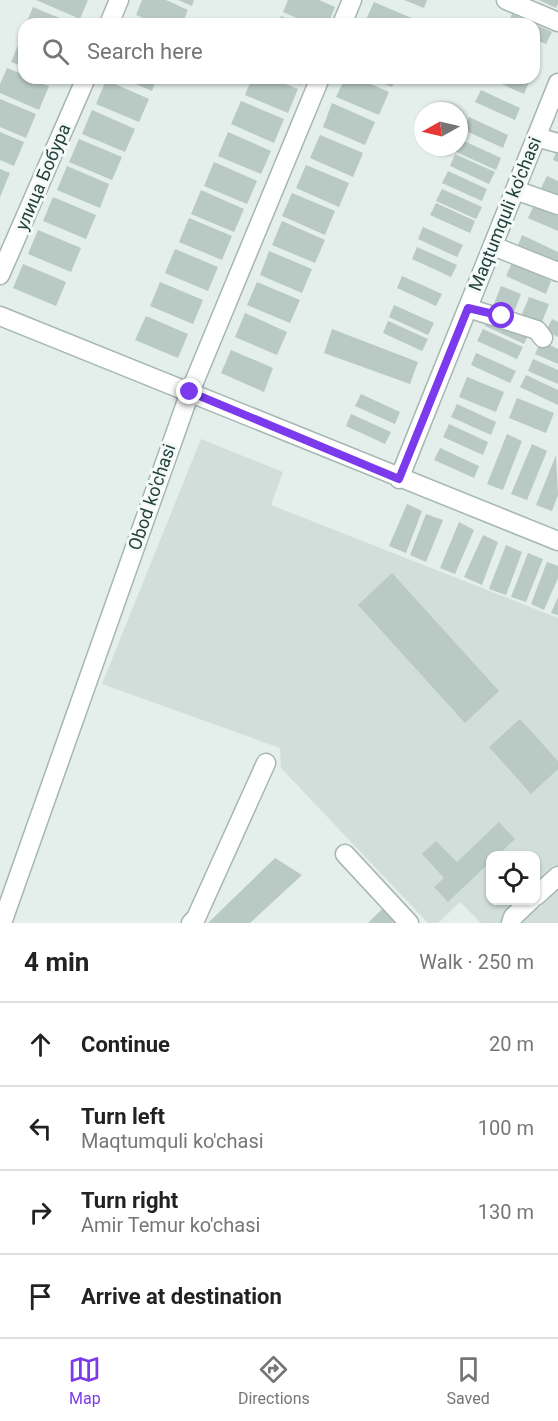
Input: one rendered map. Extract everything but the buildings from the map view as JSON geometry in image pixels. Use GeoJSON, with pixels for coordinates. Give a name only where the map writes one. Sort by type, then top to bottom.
{"type":"FeatureCollection","features":[{"type":"Feature","properties":{"kind":"street"},"geometry":{"type":"LineString","coordinates":[[112,18],[119,0]]}},
{"type":"Feature","properties":{"kind":"street"},"geometry":{"type":"LineString","coordinates":[[344,18],[352,0]]}},
{"type":"Feature","properties":{"kind":"street"},"geometry":{"type":"LineString","coordinates":[[506,0],[558,22]]}},
{"type":"Feature","properties":{"kind":"street","name":"Maqtumquli ko'chasi"},"geometry":{"type":"LineString","coordinates":[[399,479],[558,83]]}},
{"type":"Feature","properties":{"kind":"street","name":"улица Бобура"},"geometry":{"type":"LineString","coordinates":[[0,275],[83,84]]}},
{"type":"Feature","properties":{"kind":"street","name":"Obod ko'chasi"},"geometry":{"type":"LineString","coordinates":[[2,923],[190,392],[318,84]]}},
{"type":"Feature","properties":{"kind":"street"},"geometry":{"type":"LineString","coordinates":[[536,136],[558,143]]}},
{"type":"Feature","properties":{"kind":"street"},"geometry":{"type":"LineString","coordinates":[[515,190],[558,205]]}},
{"type":"Feature","properties":{"kind":"street"},"geometry":{"type":"LineString","coordinates":[[493,246],[558,272]]}},
{"type":"Feature","properties":{"kind":"street"},"geometry":{"type":"LineString","coordinates":[[468,308],[537,330],[543,338]]}},
{"type":"Feature","properties":{"kind":"street"},"geometry":{"type":"LineString","coordinates":[[0,316],[399,479],[558,541]]}},
{"type":"Feature","properties":{"kind":"street"},"geometry":{"type":"LineString","coordinates":[[191,923],[196,918],[266,763]]}},
{"type":"Feature","properties":{"kind":"street"},"geometry":{"type":"LineString","coordinates":[[345,854],[409,923]]}},
{"type":"Feature","properties":{"kind":"street"},"geometry":{"type":"LineString","coordinates":[[540,892],[558,876]]}},
{"type":"Feature","properties":{"kind":"street"},"geometry":{"type":"LineString","coordinates":[[511,923],[513,917],[526,905]]}},
{"type":"Feature","properties":{"kind":"shaded area"},"geometry":{"type":"Polygon","coordinates":[[[201,439],[283,472],[271,505],[558,618],[558,923],[481,923],[460,902],[438,923],[428,923],[281,768],[280,748],[102,684],[201,439]]]}},
{"type":"Feature","properties":{"kind":"route"},"geometry":{"type":"LineString","coordinates":[[190,392],[399,479],[468,308],[502,316]]}}]}
